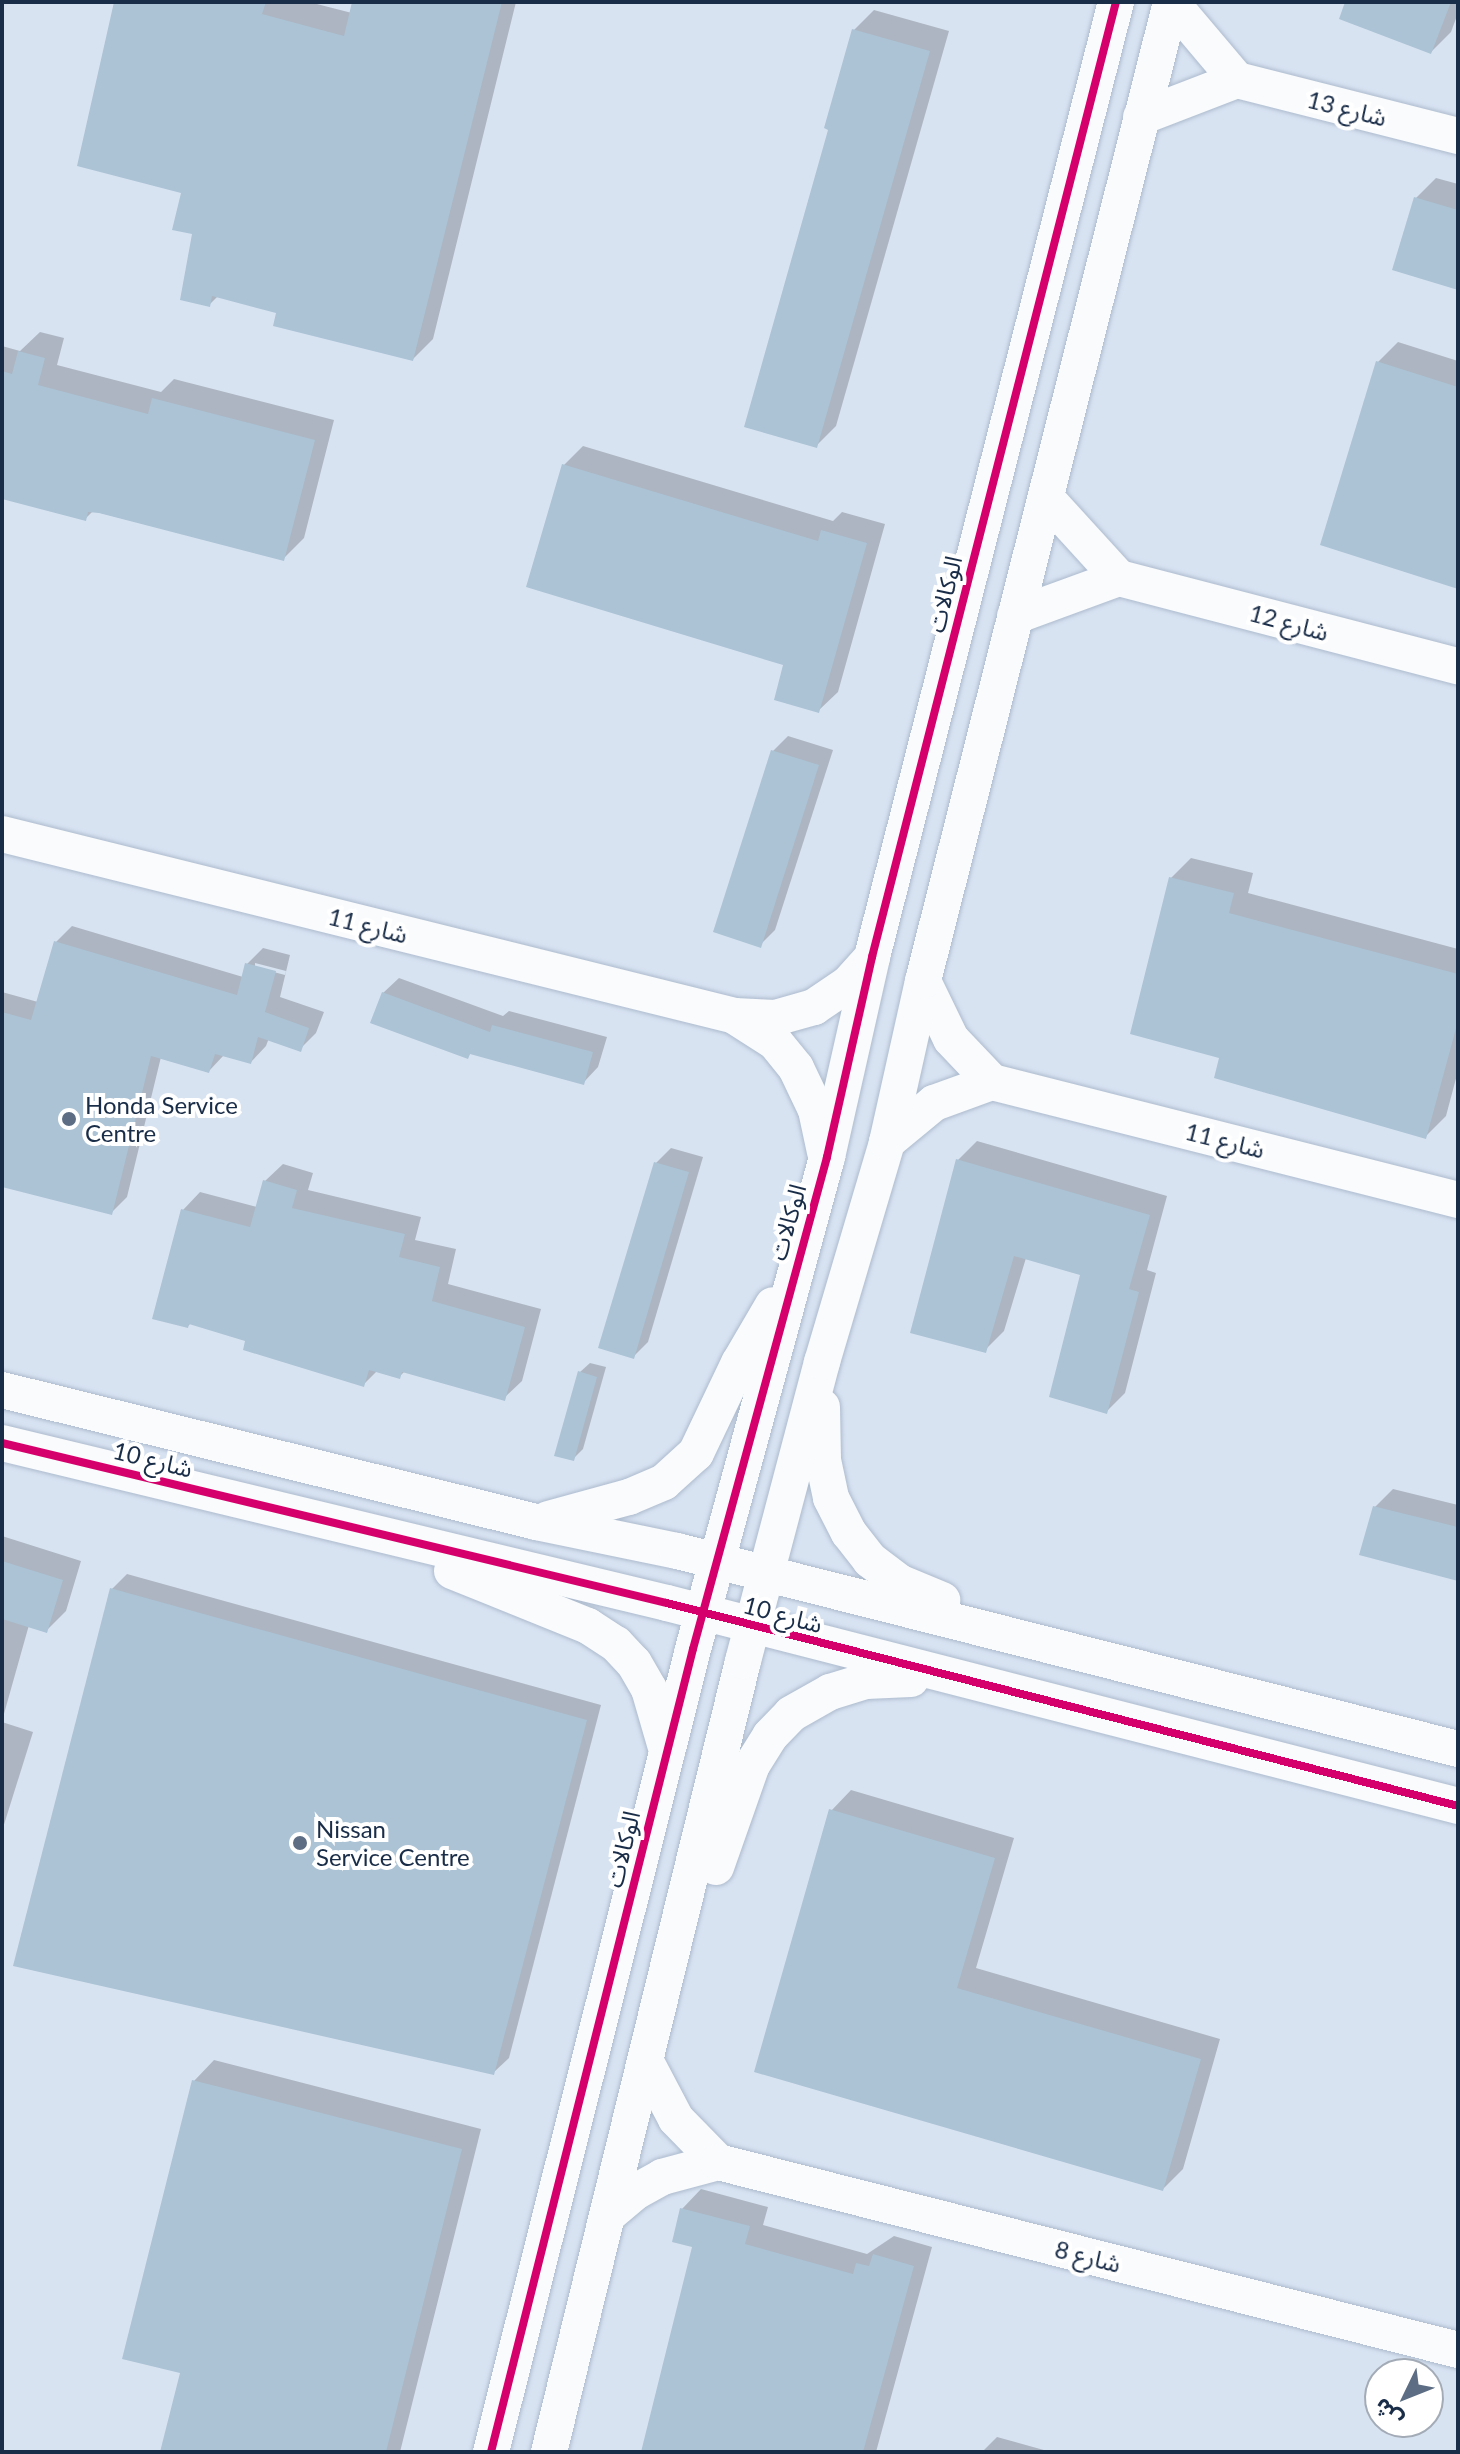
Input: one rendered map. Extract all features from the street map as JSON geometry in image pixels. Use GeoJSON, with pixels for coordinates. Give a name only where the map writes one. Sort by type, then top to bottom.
{"type":"FeatureCollection","features":[{"type":"Feature","properties":{"kind":"street","name":"الوكالات"},"geometry":{"type":"LineString","coordinates":[[491,2452],[703,1613],[827,1157],[872,957],[1116,2]]}},
{"type":"Feature","properties":{"kind":"street"},"geometry":{"type":"LineString","coordinates":[[1141,117],[1237,80],[1171,2]]}},
{"type":"Feature","properties":{"kind":"street"},"geometry":{"type":"LineString","coordinates":[[549,2452],[752,1626],[822,1362],[887,1142],[923,981],[1171,2]]}},
{"type":"Feature","properties":{"kind":"street","name":"شارع 13"},"geometry":{"type":"LineString","coordinates":[[1237,80],[1458,136]]}},
{"type":"Feature","properties":{"kind":"street"},"geometry":{"type":"LineString","coordinates":[[1015,616],[1119,578],[1046,498]]}},
{"type":"Feature","properties":{"kind":"street","name":"شارع 12"},"geometry":{"type":"LineString","coordinates":[[1119,578],[1458,666]]}},
{"type":"Feature","properties":{"kind":"street","name":"شارع 11"},"geometry":{"type":"LineString","coordinates":[[2,834],[735,1016],[775,1018],[814,1007],[848,984],[872,957]]}},
{"type":"Feature","properties":{"kind":"street"},"geometry":{"type":"LineString","coordinates":[[887,1142],[934,1103],[992,1082],[951,1039],[923,981]]}},
{"type":"Feature","properties":{"kind":"street","name":"شارع 11"},"geometry":{"type":"LineString","coordinates":[[735,1016],[775,1042],[796,1068],[816,1110],[827,1157]]}},
{"type":"Feature","properties":{"kind":"street","name":"شارع 11"},"geometry":{"type":"LineString","coordinates":[[992,1082],[1458,1200]]}},
{"type":"Feature","properties":{"kind":"street","name":"الوكالات"},"geometry":{"type":"LineString","coordinates":[[536,1522],[641,1492],[664,1482],[696,1453],[739,1363],[795,1269]]}},
{"type":"Feature","properties":{"kind":"street","name":"شارع 10"},"geometry":{"type":"LineString","coordinates":[[822,1362],[823,1460],[831,1498],[849,1533],[870,1560],[899,1582],[1043,1643]]}},
{"type":"Feature","properties":{"kind":"street","name":"شارع 10"},"geometry":{"type":"LineString","coordinates":[[2,1390],[1043,1643],[1458,1749]]}},
{"type":"Feature","properties":{"kind":"street","name":"شارع 10"},"geometry":{"type":"LineString","coordinates":[[2,1443],[703,1613],[1458,1806]]}},
{"type":"Feature","properties":{"kind":"street","name":"شارع 10"},"geometry":{"type":"LineString","coordinates":[[370,1534],[420,1559],[588,1626],[616,1644],[634,1663],[649,1689],[668,1753]]}},
{"type":"Feature","properties":{"kind":"street"},"geometry":{"type":"LineString","coordinates":[[667,1978],[707,1898],[752,1765],[770,1736],[791,1714],[830,1692],[866,1681],[957,1679]]}},
{"type":"Feature","properties":{"kind":"street"},"geometry":{"type":"LineString","coordinates":[[646,2062],[676,2119],[718,2162]]}},
{"type":"Feature","properties":{"kind":"street","name":"شارع 8"},"geometry":{"type":"LineString","coordinates":[[608,2215],[637,2191],[662,2177],[718,2162],[1458,2350]]}},
{"type":"Feature","properties":{"kind":"building"},"geometry":{"type":"Polygon","coordinates":[[[114,2],[266,2],[262,14],[344,36],[352,2],[502,2],[413,361],[273,326],[276,313],[212,296],[210,307],[180,300],[192,234],[172,230],[181,193],[77,166],[114,2]]]}},
{"type":"Feature","properties":{"kind":"building"},"geometry":{"type":"Polygon","coordinates":[[[1345,2],[1451,2],[1431,54],[1339,19],[1345,2]]]}},
{"type":"Feature","properties":{"kind":"building"},"geometry":{"type":"Polygon","coordinates":[[[852,29],[930,51],[817,448],[744,427],[828,130],[824,128],[852,29]]]}},
{"type":"Feature","properties":{"kind":"building"},"geometry":{"type":"Polygon","coordinates":[[[1414,197],[1458,210],[1458,290],[1392,270],[1414,197]]]}},
{"type":"Feature","properties":{"kind":"building"},"geometry":{"type":"Polygon","coordinates":[[[18,351],[45,358],[38,385],[148,414],[152,398],[315,440],[284,561],[99,513],[88,512],[86,521],[2,499],[2,371],[12,374],[18,351]]]}},
{"type":"Feature","properties":{"kind":"building"},"geometry":{"type":"Polygon","coordinates":[[[1376,361],[1458,387],[1458,589],[1320,545],[1376,361]]]}},
{"type":"Feature","properties":{"kind":"building"},"geometry":{"type":"Polygon","coordinates":[[[562,464],[818,541],[821,530],[867,543],[819,713],[774,700],[783,665],[526,587],[562,464]]]}},
{"type":"Feature","properties":{"kind":"building"},"geometry":{"type":"Polygon","coordinates":[[[771,750],[819,765],[761,948],[713,932],[771,750]]]}},
{"type":"Feature","properties":{"kind":"building"},"geometry":{"type":"Polygon","coordinates":[[[1169,877],[1234,893],[1229,913],[1458,974],[1458,1021],[1426,1139],[1214,1078],[1219,1058],[1130,1034],[1169,877]]]}},
{"type":"Feature","properties":{"kind":"building"},"geometry":{"type":"Polygon","coordinates":[[[54,941],[237,995],[245,963],[276,971],[265,1012],[309,1028],[301,1052],[258,1037],[251,1064],[215,1054],[209,1073],[151,1056],[112,1215],[2,1187],[2,1012],[31,1020],[54,941]]]}},
{"type":"Feature","properties":{"kind":"building"},"geometry":{"type":"Polygon","coordinates":[[[382,992],[490,1032],[492,1025],[593,1052],[584,1085],[470,1054],[468,1059],[370,1023],[382,992]]]}},
{"type":"Feature","properties":{"kind":"building"},"geometry":{"type":"Polygon","coordinates":[[[956,1159],[1150,1215],[1129,1289],[1139,1292],[1107,1414],[1049,1397],[1080,1275],[1014,1256],[986,1353],[910,1333],[956,1159]]]}},
{"type":"Feature","properties":{"kind":"building"},"geometry":{"type":"Polygon","coordinates":[[[654,1162],[689,1172],[634,1359],[598,1348],[654,1162]]]}},
{"type":"Feature","properties":{"kind":"building"},"geometry":{"type":"Polygon","coordinates":[[[263,1180],[297,1190],[292,1208],[405,1234],[399,1257],[440,1267],[432,1301],[525,1327],[505,1401],[402,1372],[400,1379],[369,1370],[364,1387],[243,1350],[245,1341],[189,1324],[188,1328],[152,1319],[181,1209],[250,1227],[263,1180]]]}},
{"type":"Feature","properties":{"kind":"building"},"geometry":{"type":"Polygon","coordinates":[[[578,1371],[597,1377],[574,1461],[554,1456],[578,1371]]]}},
{"type":"Feature","properties":{"kind":"building"},"geometry":{"type":"Polygon","coordinates":[[[1373,1506],[1458,1527],[1458,1581],[1359,1555],[1373,1506]]]}},
{"type":"Feature","properties":{"kind":"building"},"geometry":{"type":"Polygon","coordinates":[[[2,1561],[63,1580],[47,1633],[2,1619],[2,1561]]]}},
{"type":"Feature","properties":{"kind":"building","name":"Nissan Service Centre"},"geometry":{"type":"Polygon","coordinates":[[[110,1588],[587,1720],[494,2075],[13,1966],[110,1588]]]}},
{"type":"Feature","properties":{"kind":"building"},"geometry":{"type":"Polygon","coordinates":[[[829,1809],[995,1858],[957,1988],[1201,2059],[1163,2191],[754,2072],[829,1809]]]}},
{"type":"Feature","properties":{"kind":"building"},"geometry":{"type":"Polygon","coordinates":[[[192,2080],[462,2149],[386,2452],[160,2452],[180,2373],[122,2359],[192,2080]]]}},
{"type":"Feature","properties":{"kind":"building"},"geometry":{"type":"Polygon","coordinates":[[[680,2208],[750,2226],[745,2244],[853,2274],[856,2263],[869,2266],[873,2254],[914,2266],[863,2452],[641,2452],[692,2247],[672,2242],[680,2208]]]}},
{"type":"Feature","properties":{"kind":"cycle path"},"geometry":{"type":"LineString","coordinates":[[491,2452],[693,1649],[827,1157],[872,957],[1116,2]]}},
{"type":"Feature","properties":{"kind":"cycle path"},"geometry":{"type":"LineString","coordinates":[[2,1443],[667,1603],[1458,1806]]}},
{"type":"Feature","properties":{"kind":"place","name":"Honda Service Centre"},"geometry":{"type":"Point","coordinates":[69,1119]}},
{"type":"Feature","properties":{"kind":"place","name":"Nissan Service Centre"},"geometry":{"type":"Point","coordinates":[300,1843]}}]}
